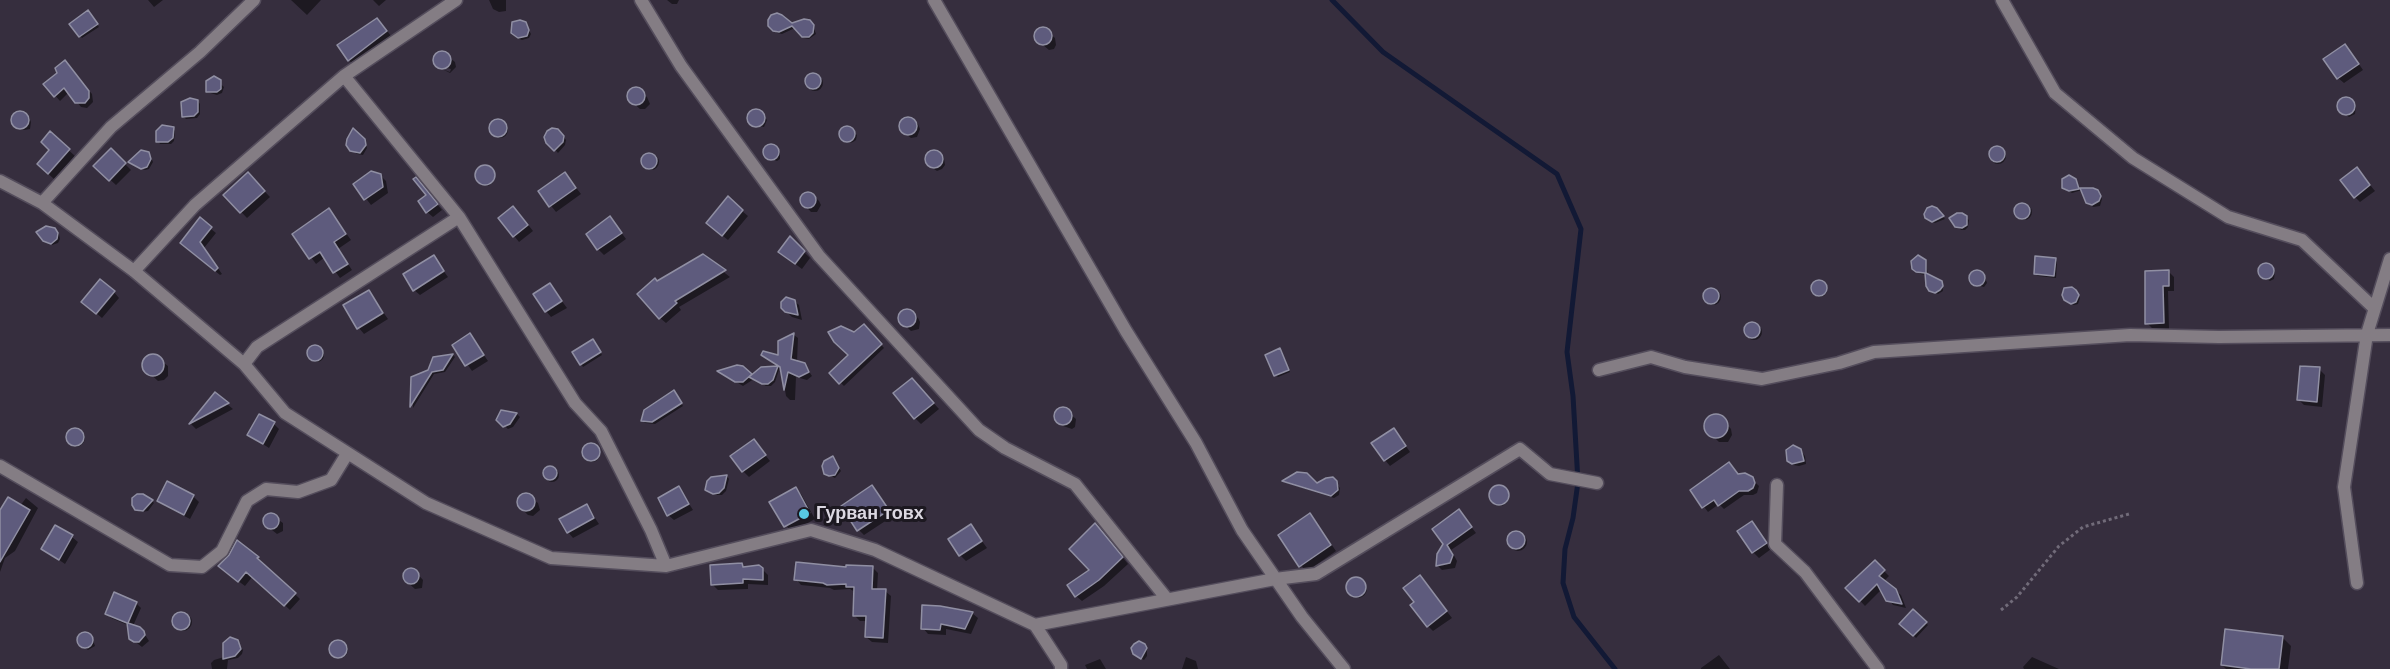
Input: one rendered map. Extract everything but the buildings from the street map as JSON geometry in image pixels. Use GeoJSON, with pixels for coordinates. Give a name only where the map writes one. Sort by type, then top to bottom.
{"type":"FeatureCollection","features":[{"type":"Feature","properties":{"kind":"street"},"geometry":{"type":"LineString","coordinates":[[42,203],[111,127],[200,52],[254,0]]}},
{"type":"Feature","properties":{"kind":"street"},"geometry":{"type":"LineString","coordinates":[[134,272],[195,205],[344,76],[456,0]]}},
{"type":"Feature","properties":{"kind":"street"},"geometry":{"type":"LineString","coordinates":[[641,0],[681,66],[819,256],[979,430],[1005,448],[1075,484],[1167,599]]}},
{"type":"Feature","properties":{"kind":"street"},"geometry":{"type":"LineString","coordinates":[[934,0],[1126,331],[1196,443],[1242,530],[1302,617],[1344,669]]}},
{"type":"Feature","properties":{"kind":"street"},"geometry":{"type":"LineString","coordinates":[[2002,0],[2055,93],[2133,158],[2228,218],[2302,240],[2374,308]]}},
{"type":"Feature","properties":{"kind":"street"},"geometry":{"type":"LineString","coordinates":[[344,76],[459,217],[575,403],[601,431],[651,530],[666,566]]}},
{"type":"Feature","properties":{"kind":"street"},"geometry":{"type":"LineString","coordinates":[[0,182],[42,203],[134,272],[244,364],[285,413],[426,503],[551,558],[666,566],[812,530],[874,550],[1035,625],[1060,665],[1060,669]]}},
{"type":"Feature","properties":{"kind":"street"},"geometry":{"type":"LineString","coordinates":[[244,364],[257,347],[459,217]]}},
{"type":"Feature","properties":{"kind":"street"},"geometry":{"type":"LineString","coordinates":[[2356,583],[2344,487],[2367,334],[2390,259]]}},
{"type":"Feature","properties":{"kind":"street"},"geometry":{"type":"LineString","coordinates":[[1599,370],[1650,357],[1685,367],[1762,379],[1885,351],[2130,335],[2219,337],[2390,335]]}},
{"type":"Feature","properties":{"kind":"street"},"geometry":{"type":"LineString","coordinates":[[1035,625],[1275,579],[1316,574],[1520,449],[1550,474],[1593,483]]}},
{"type":"Feature","properties":{"kind":"street"},"geometry":{"type":"LineString","coordinates":[[0,466],[170,565],[202,567],[222,551],[247,501],[266,489],[298,492],[331,480],[347,454]]}},
{"type":"Feature","properties":{"kind":"street"},"geometry":{"type":"LineString","coordinates":[[1777,485],[1775,544],[1804,572],[1878,669]]}},
{"type":"Feature","properties":{"kind":"path"},"geometry":{"type":"LineString","coordinates":[[2001,610],[2017,597],[2059,546],[2083,527],[2129,514]]}},
{"type":"Feature","properties":{"kind":"waterway"},"geometry":{"type":"LineString","coordinates":[[1332,0],[1383,52],[1557,174],[1581,229],[1567,352],[1573,396],[1578,482],[1573,518],[1565,549],[1563,583],[1574,617],[1615,669]]}},
{"type":"Feature","properties":{"kind":"place","name":"Гурван товх"},"geometry":{"type":"Point","coordinates":[804,514]}}]}
